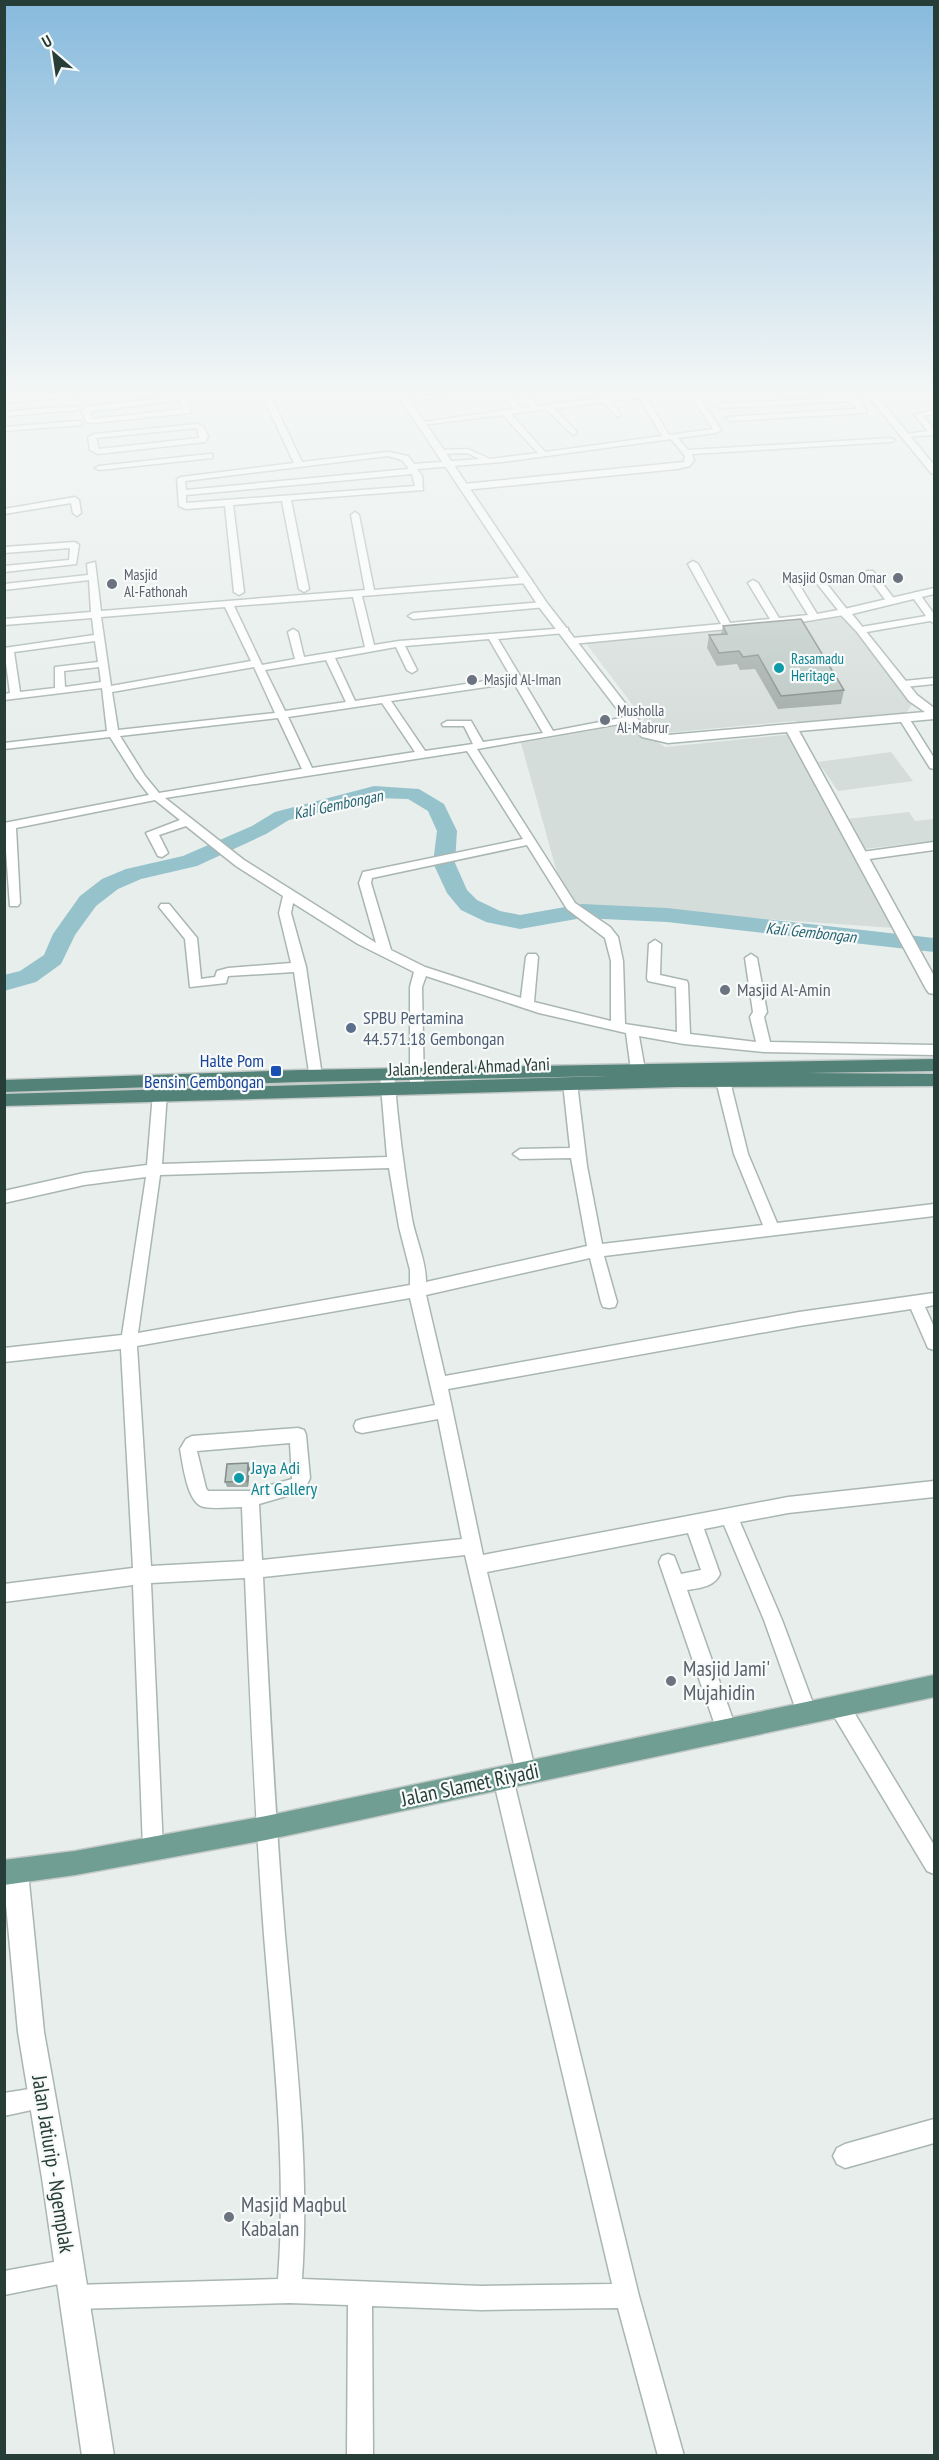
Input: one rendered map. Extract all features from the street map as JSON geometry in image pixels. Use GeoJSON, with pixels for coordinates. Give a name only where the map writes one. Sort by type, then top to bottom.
{"type":"FeatureCollection","features":[{"type":"Feature","properties":{"kind":"highway","name":"Jalan Jenderal Ahmad Yani"},"geometry":{"type":"LineString","coordinates":[[4,1100],[638,1070],[934,1065]]}},
{"type":"Feature","properties":{"kind":"highway","name":"Jalan Jenderal Ahmad Yani"},"geometry":{"type":"LineString","coordinates":[[4,1086],[315,1076],[387,1082]]}},
{"type":"Feature","properties":{"kind":"highway","name":"Jalan Jenderal Ahmad Yani"},"geometry":{"type":"LineString","coordinates":[[417,1081],[570,1083],[934,1080]]}},
{"type":"Feature","properties":{"kind":"main road","name":"Jalan Slamet Riyadi"},"geometry":{"type":"LineString","coordinates":[[10,1873],[266,1828],[934,1686]]}},
{"type":"Feature","properties":{"kind":"street"},"geometry":{"type":"LineString","coordinates":[[4,512],[32,512],[54,506]]}},
{"type":"Feature","properties":{"kind":"street"},"geometry":{"type":"LineString","coordinates":[[76,506],[77,513]]}},
{"type":"Feature","properties":{"kind":"street"},"geometry":{"type":"LineString","coordinates":[[229,506],[239,592]]}},
{"type":"Feature","properties":{"kind":"street"},"geometry":{"type":"LineString","coordinates":[[287,506],[304,589]]}},
{"type":"Feature","properties":{"kind":"street"},"geometry":{"type":"LineString","coordinates":[[477,506],[543,605],[565,630],[631,719],[646,734],[668,739],[934,714]]}},
{"type":"Feature","properties":{"kind":"street"},"geometry":{"type":"LineString","coordinates":[[355,515],[370,592]]}},
{"type":"Feature","properties":{"kind":"street"},"geometry":{"type":"LineString","coordinates":[[4,550],[75,545],[73,562],[4,569]]}},
{"type":"Feature","properties":{"kind":"street"},"geometry":{"type":"LineString","coordinates":[[92,564],[96,614],[112,733],[125,756],[156,796],[186,822],[289,896],[385,952],[421,970],[527,1005],[632,1030],[764,1047],[934,1050]]}},
{"type":"Feature","properties":{"kind":"street"},"geometry":{"type":"LineString","coordinates":[[693,564],[727,626]]}},
{"type":"Feature","properties":{"kind":"street"},"geometry":{"type":"LineString","coordinates":[[870,573],[890,600]]}},
{"type":"Feature","properties":{"kind":"street"},"geometry":{"type":"LineString","coordinates":[[789,576],[814,617]]}},
{"type":"Feature","properties":{"kind":"street"},"geometry":{"type":"LineString","coordinates":[[816,576],[913,698],[934,714]]}},
{"type":"Feature","properties":{"kind":"street"},"geometry":{"type":"LineString","coordinates":[[4,587],[93,577]]}},
{"type":"Feature","properties":{"kind":"street"},"geometry":{"type":"LineString","coordinates":[[4,622],[527,580]]}},
{"type":"Feature","properties":{"kind":"street"},"geometry":{"type":"LineString","coordinates":[[753,583],[776,621]]}},
{"type":"Feature","properties":{"kind":"street"},"geometry":{"type":"LineString","coordinates":[[572,641],[814,617],[934,591]]}},
{"type":"Feature","properties":{"kind":"street"},"geometry":{"type":"LineString","coordinates":[[357,593],[370,648]]}},
{"type":"Feature","properties":{"kind":"street"},"geometry":{"type":"LineString","coordinates":[[861,630],[934,619],[916,595]]}},
{"type":"Feature","properties":{"kind":"street"},"geometry":{"type":"LineString","coordinates":[[228,603],[309,772]]}},
{"type":"Feature","properties":{"kind":"street"},"geometry":{"type":"LineString","coordinates":[[413,616],[543,605]]}},
{"type":"Feature","properties":{"kind":"street"},"geometry":{"type":"LineString","coordinates":[[99,637],[7,651],[10,696],[106,687],[300,661],[399,644],[565,630]]}},
{"type":"Feature","properties":{"kind":"street"},"geometry":{"type":"LineString","coordinates":[[293,632],[300,661]]}},
{"type":"Feature","properties":{"kind":"street"},"geometry":{"type":"LineString","coordinates":[[492,636],[550,735]]}},
{"type":"Feature","properties":{"kind":"street"},"geometry":{"type":"LineString","coordinates":[[399,644],[412,670]]}},
{"type":"Feature","properties":{"kind":"street"},"geometry":{"type":"LineString","coordinates":[[329,656],[352,705]]}},
{"type":"Feature","properties":{"kind":"street"},"geometry":{"type":"LineString","coordinates":[[60,690],[58,669],[103,664]]}},
{"type":"Feature","properties":{"kind":"street"},"geometry":{"type":"LineString","coordinates":[[4,746],[281,715],[518,680]]}},
{"type":"Feature","properties":{"kind":"street"},"geometry":{"type":"LineString","coordinates":[[904,684],[934,681]]}},
{"type":"Feature","properties":{"kind":"street"},"geometry":{"type":"LineString","coordinates":[[913,698],[906,717],[934,766]]}},
{"type":"Feature","properties":{"kind":"street"},"geometry":{"type":"LineString","coordinates":[[386,700],[422,754]]}},
{"type":"Feature","properties":{"kind":"street"},"geometry":{"type":"LineString","coordinates":[[14,903],[7,826],[73,816],[156,796],[550,735],[631,719]]}},
{"type":"Feature","properties":{"kind":"street"},"geometry":{"type":"LineString","coordinates":[[447,724],[466,723],[475,746],[530,841],[575,911],[606,930],[615,944],[618,1027]]}},
{"type":"Feature","properties":{"kind":"street"},"geometry":{"type":"LineString","coordinates":[[791,727],[914,955],[933,984]]}},
{"type":"Feature","properties":{"kind":"street"},"geometry":{"type":"LineString","coordinates":[[162,853],[153,833],[186,822]]}},
{"type":"Feature","properties":{"kind":"street"},"geometry":{"type":"LineString","coordinates":[[385,952],[365,878],[371,873],[530,841]]}},
{"type":"Feature","properties":{"kind":"street"},"geometry":{"type":"LineString","coordinates":[[862,856],[934,846]]}},
{"type":"Feature","properties":{"kind":"street"},"geometry":{"type":"LineString","coordinates":[[289,896],[285,913],[300,967],[315,1076]]}},
{"type":"Feature","properties":{"kind":"street"},"geometry":{"type":"LineString","coordinates":[[165,907],[191,938],[195,984],[217,982],[221,980],[221,974],[228,972],[300,967]]}},
{"type":"Feature","properties":{"kind":"street"},"geometry":{"type":"LineString","coordinates":[[655,944],[653,978],[682,984],[684,1038]]}},
{"type":"Feature","properties":{"kind":"street"},"geometry":{"type":"LineString","coordinates":[[527,1005],[532,957]]}},
{"type":"Feature","properties":{"kind":"street"},"geometry":{"type":"LineString","coordinates":[[751,958],[760,1012],[757,1017],[764,1047]]}},
{"type":"Feature","properties":{"kind":"street"},"geometry":{"type":"LineString","coordinates":[[417,1081],[416,987],[421,970]]}},
{"type":"Feature","properties":{"kind":"street"},"geometry":{"type":"LineString","coordinates":[[632,1030],[638,1070]]}},
{"type":"Feature","properties":{"kind":"street"},"geometry":{"type":"LineString","coordinates":[[723,1081],[741,1154],[772,1229]]}},
{"type":"Feature","properties":{"kind":"street"},"geometry":{"type":"LineString","coordinates":[[387,1082],[394,1162],[406,1227],[418,1270],[418,1290],[472,1546],[526,1773]]}},
{"type":"Feature","properties":{"kind":"street"},"geometry":{"type":"LineString","coordinates":[[570,1083],[576,1153],[594,1251],[609,1302]]}},
{"type":"Feature","properties":{"kind":"street"},"geometry":{"type":"LineString","coordinates":[[153,1849],[142,1575],[129,1341],[154,1170],[160,1093]]}},
{"type":"Feature","properties":{"kind":"street"},"geometry":{"type":"LineString","coordinates":[[520,1154],[576,1153]]}},
{"type":"Feature","properties":{"kind":"street"},"geometry":{"type":"LineString","coordinates":[[4,1197],[84,1179],[154,1170],[394,1162]]}},
{"type":"Feature","properties":{"kind":"street"},"geometry":{"type":"LineString","coordinates":[[4,1355],[129,1341],[418,1290],[594,1251],[934,1210]]}},
{"type":"Feature","properties":{"kind":"street"},"geometry":{"type":"LineString","coordinates":[[439,1384],[799,1318],[934,1299]]}},
{"type":"Feature","properties":{"kind":"street"},"geometry":{"type":"LineString","coordinates":[[915,1302],[934,1343]]}},
{"type":"Feature","properties":{"kind":"street"},"geometry":{"type":"LineString","coordinates":[[362,1426],[445,1410]]}},
{"type":"Feature","properties":{"kind":"street"},"geometry":{"type":"LineString","coordinates":[[298,1435],[301,1478],[298,1485],[250,1499],[204,1498],[198,1492],[188,1449],[192,1444],[298,1435]]}},
{"type":"Feature","properties":{"kind":"street"},"geometry":{"type":"LineString","coordinates":[[477,1565],[788,1505],[934,1489]]}},
{"type":"Feature","properties":{"kind":"street"},"geometry":{"type":"LineString","coordinates":[[250,1499],[266,1828],[293,2161],[293,2239],[289,2291]]}},
{"type":"Feature","properties":{"kind":"street"},"geometry":{"type":"LineString","coordinates":[[729,1515],[773,1620],[807,1714]]}},
{"type":"Feature","properties":{"kind":"street"},"geometry":{"type":"LineString","coordinates":[[676,1584],[706,1578],[711,1574],[693,1522]]}},
{"type":"Feature","properties":{"kind":"street"},"geometry":{"type":"LineString","coordinates":[[4,1593],[142,1575],[255,1569],[472,1546]]}},
{"type":"Feature","properties":{"kind":"street"},"geometry":{"type":"LineString","coordinates":[[668,1562],[727,1731]]}},
{"type":"Feature","properties":{"kind":"street"},"geometry":{"type":"LineString","coordinates":[[839,1706],[934,1864]]}},
{"type":"Feature","properties":{"kind":"street"},"geometry":{"type":"LineString","coordinates":[[503,1778],[627,2295],[671,2456]]}},
{"type":"Feature","properties":{"kind":"street","name":"Jalan Jatiurip - Ngemplak"},"geometry":{"type":"LineString","coordinates":[[10,1873],[31,2032],[98,2456]]}},
{"type":"Feature","properties":{"kind":"street"},"geometry":{"type":"LineString","coordinates":[[4,2105],[42,2098]]}},
{"type":"Feature","properties":{"kind":"street"},"geometry":{"type":"LineString","coordinates":[[845,2156],[934,2131]]}},
{"type":"Feature","properties":{"kind":"street"},"geometry":{"type":"LineString","coordinates":[[4,2283],[481,2298],[627,2295]]}},
{"type":"Feature","properties":{"kind":"street"},"geometry":{"type":"LineString","coordinates":[[360,2294],[360,2456]]}},
{"type":"Feature","properties":{"kind":"shaded area"},"geometry":{"type":"Polygon","coordinates":[[[845,617],[914,701],[905,715],[799,726],[795,721],[665,733],[647,724],[585,642],[845,617]]]}},
{"type":"Feature","properties":{"kind":"shaded area"},"geometry":{"type":"Polygon","coordinates":[[[630,724],[665,747],[793,734],[895,928],[566,905],[521,743],[630,724]]]}},
{"type":"Feature","properties":{"kind":"shaded area"},"geometry":{"type":"Polygon","coordinates":[[[891,752],[913,781],[838,791],[818,762],[891,752]]]}},
{"type":"Feature","properties":{"kind":"shaded area"},"geometry":{"type":"Polygon","coordinates":[[[909,812],[915,821],[934,819],[934,841],[864,849],[846,819],[909,812]]]}},
{"type":"Feature","properties":{"kind":"building","name":"Rasamadu Heritage"},"geometry":{"type":"Polygon","coordinates":[[[801,619],[844,690],[781,696],[758,655],[743,657],[739,651],[719,653],[709,635],[727,634],[723,626],[801,619]]]}},
{"type":"Feature","properties":{"kind":"building"},"geometry":{"type":"Polygon","coordinates":[[[248,1463],[247,1481],[225,1482],[227,1464],[248,1463]]]}},
{"type":"Feature","properties":{"kind":"waterway","name":"Kali Gembongan"},"geometry":{"type":"LineString","coordinates":[[4,983],[28,977],[53,959],[64,934],[88,901],[110,884],[134,874],[190,861],[259,830],[282,816],[374,792],[412,793],[437,808],[447,831],[444,863],[458,893],[469,905],[494,917],[520,922],[582,911],[667,915],[934,945]]}},
{"type":"Feature","properties":{"kind":"place","name":"Masjid Osman Omar"},"geometry":{"type":"Point","coordinates":[898,578]}},
{"type":"Feature","properties":{"kind":"place","name":"Masjid Al-Fathonah"},"geometry":{"type":"Point","coordinates":[112,584]}},
{"type":"Feature","properties":{"kind":"place","name":"Rasamadu Heritage"},"geometry":{"type":"Point","coordinates":[779,668]}},
{"type":"Feature","properties":{"kind":"place","name":"Masjid Al-Iman"},"geometry":{"type":"Point","coordinates":[472,680]}},
{"type":"Feature","properties":{"kind":"place","name":"Musholla Al-Mabrur"},"geometry":{"type":"Point","coordinates":[605,720]}},
{"type":"Feature","properties":{"kind":"place","name":"Masjid Al-Amin"},"geometry":{"type":"Point","coordinates":[725,990]}},
{"type":"Feature","properties":{"kind":"place","name":"SPBU Pertamina 44.571.18 Gembongan"},"geometry":{"type":"Point","coordinates":[351,1028]}},
{"type":"Feature","properties":{"kind":"place","name":"Halte Pom Bensin Gembongan"},"geometry":{"type":"Point","coordinates":[276,1071]}},
{"type":"Feature","properties":{"kind":"place","name":"Jaya Adi Art Gallery"},"geometry":{"type":"Point","coordinates":[239,1478]}},
{"type":"Feature","properties":{"kind":"place","name":"Masjid Jami' Mujahidin"},"geometry":{"type":"Point","coordinates":[671,1681]}},
{"type":"Feature","properties":{"kind":"place","name":"Masjid Maqbul Kabalan"},"geometry":{"type":"Point","coordinates":[229,2217]}}]}
